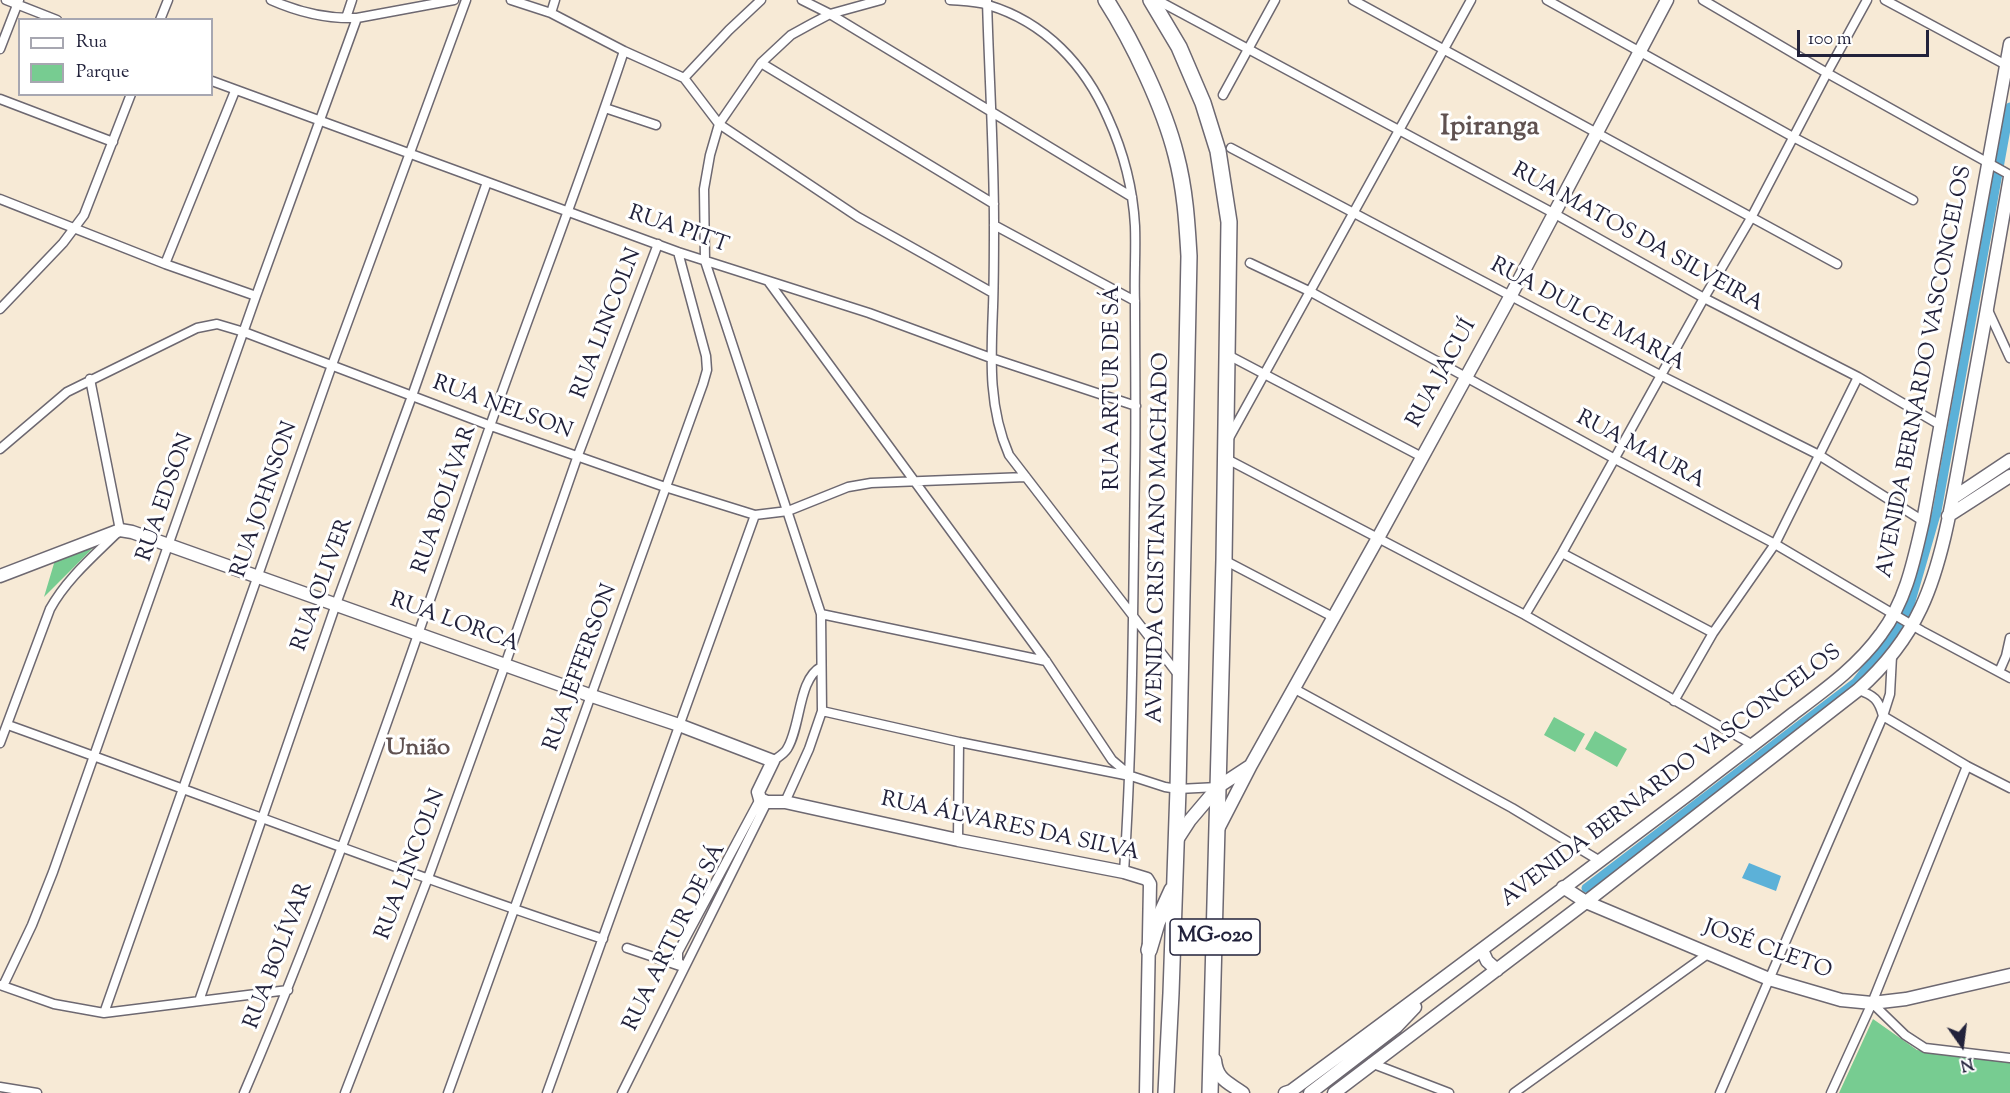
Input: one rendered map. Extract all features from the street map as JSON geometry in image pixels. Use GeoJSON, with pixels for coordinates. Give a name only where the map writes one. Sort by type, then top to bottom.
{"type":"FeatureCollection","features":[{"type":"Feature","properties":{"kind":"highway","name":"AVENIDA CRISTIANO MACHADO"},"geometry":{"type":"LineString","coordinates":[[1106,0],[1139,60],[1163,116],[1176,154],[1184,190],[1189,256],[1178,789],[1166,1093]]}},
{"type":"Feature","properties":{"kind":"highway"},"geometry":{"type":"LineString","coordinates":[[1151,0],[1179,47],[1192,75],[1218,151],[1229,222],[1218,829]]}},
{"type":"Feature","properties":{"kind":"highway","name":"MG-020"},"geometry":{"type":"LineString","coordinates":[[1210,1093],[1218,829]]}},
{"type":"Feature","properties":{"kind":"highway"},"geometry":{"type":"LineString","coordinates":[[1149,950],[1157,923],[1175,885]]}},
{"type":"Feature","properties":{"kind":"main road","name":"RUA JACUÍ"},"geometry":{"type":"LineString","coordinates":[[1218,829],[1293,688],[1378,538],[1555,214],[1667,0]]}},
{"type":"Feature","properties":{"kind":"main road","name":"AVENIDA BERNARDO VASCONCELOS"},"geometry":{"type":"LineString","coordinates":[[1285,1093],[1291,1091],[1432,988],[1753,745],[1850,669],[1876,641],[1903,597],[1913,567],[2010,44]]}},
{"type":"Feature","properties":{"kind":"main road","name":"AVENIDA BERNARDO VASCONCELOS"},"geometry":{"type":"LineString","coordinates":[[1334,1093],[1586,902],[1858,690],[1892,656],[1912,625],[1932,581],[1953,498],[2010,176]]}},
{"type":"Feature","properties":{"kind":"main road"},"geometry":{"type":"LineString","coordinates":[[1953,498],[2010,460]]}},
{"type":"Feature","properties":{"kind":"main road"},"geometry":{"type":"LineString","coordinates":[[1948,516],[2010,476]]}},
{"type":"Feature","properties":{"kind":"main road"},"geometry":{"type":"LineString","coordinates":[[0,576],[120,530]]}},
{"type":"Feature","properties":{"kind":"main road","name":"RUA LORCA"},"geometry":{"type":"LineString","coordinates":[[120,530],[170,544],[258,575],[592,696],[679,725],[773,761]]}},
{"type":"Feature","properties":{"kind":"main road","name":"RUA ARTUR DE SÁ"},"geometry":{"type":"LineString","coordinates":[[763,800],[758,792],[773,761]]}},
{"type":"Feature","properties":{"kind":"main road","name":"RUA JACUÍ"},"geometry":{"type":"LineString","coordinates":[[1176,842],[1190,820],[1218,787],[1251,765]]}},
{"type":"Feature","properties":{"kind":"main road","name":"RUA ÁLVARES DA SILVA"},"geometry":{"type":"LineString","coordinates":[[763,800],[784,802],[958,840],[1124,872],[1147,879],[1150,884],[1146,1093]]}},
{"type":"Feature","properties":{"kind":"main road","name":"JOSÉ CLETO"},"geometry":{"type":"LineString","coordinates":[[1563,887],[1586,902],[1769,979],[1841,1000],[1872,1003],[1906,999],[2010,975]]}},
{"type":"Feature","properties":{"kind":"main road"},"geometry":{"type":"LineString","coordinates":[[1482,950],[1487,962],[1497,970]]}},
{"type":"Feature","properties":{"kind":"main road"},"geometry":{"type":"LineString","coordinates":[[1310,1093],[1396,1027],[1432,988]]}},
{"type":"Feature","properties":{"kind":"main road"},"geometry":{"type":"LineString","coordinates":[[1213,1045],[1216,1070],[1220,1078],[1243,1093]]}},
{"type":"Feature","properties":{"kind":"street"},"geometry":{"type":"LineString","coordinates":[[6,0],[18,2],[53,18]]}},
{"type":"Feature","properties":{"kind":"street"},"geometry":{"type":"LineString","coordinates":[[161,18],[168,0]]}},
{"type":"Feature","properties":{"kind":"street"},"geometry":{"type":"LineString","coordinates":[[271,0],[317,16],[346,18],[357,18],[454,0]]}},
{"type":"Feature","properties":{"kind":"street"},"geometry":{"type":"LineString","coordinates":[[346,18],[352,0]]}},
{"type":"Feature","properties":{"kind":"street","name":"RUA JOHNSON"},"geometry":{"type":"LineString","coordinates":[[104,1013],[332,365],[466,0]]}},
{"type":"Feature","properties":{"kind":"street"},"geometry":{"type":"LineString","coordinates":[[511,0],[550,13],[624,51],[684,78],[719,124],[858,216],[993,292]]}},
{"type":"Feature","properties":{"kind":"street"},"geometry":{"type":"LineString","coordinates":[[550,13],[555,0]]}},
{"type":"Feature","properties":{"kind":"street"},"geometry":{"type":"LineString","coordinates":[[684,78],[761,0]]}},
{"type":"Feature","properties":{"kind":"street"},"geometry":{"type":"LineString","coordinates":[[802,0],[830,14],[1132,197]]}},
{"type":"Feature","properties":{"kind":"street"},"geometry":{"type":"LineString","coordinates":[[784,802],[809,749],[822,711],[821,614],[705,261],[704,189],[719,124],[761,63],[791,35],[830,14],[881,0]]}},
{"type":"Feature","properties":{"kind":"street","name":"RUA ARTUR DE SÁ"},"geometry":{"type":"LineString","coordinates":[[950,0],[987,2],[1039,28],[1068,55],[1090,83],[1108,117],[1121,152],[1132,197],[1136,248],[1136,406],[1131,776],[1124,872]]}},
{"type":"Feature","properties":{"kind":"street","name":"RUA MATOS DA SILVEIRA"},"geometry":{"type":"LineString","coordinates":[[1157,0],[1555,214],[1704,298],[1858,377],[1940,425]]}},
{"type":"Feature","properties":{"kind":"street"},"geometry":{"type":"LineString","coordinates":[[1223,95],[1275,0]]}},
{"type":"Feature","properties":{"kind":"street"},"geometry":{"type":"LineString","coordinates":[[1353,0],[1836,264]]}},
{"type":"Feature","properties":{"kind":"street"},"geometry":{"type":"LineString","coordinates":[[1471,0],[1353,211],[1225,451],[1378,538],[1525,615],[1753,745]]}},
{"type":"Feature","properties":{"kind":"street"},"geometry":{"type":"LineString","coordinates":[[1547,0],[1793,137],[1913,200]]}},
{"type":"Feature","properties":{"kind":"street"},"geometry":{"type":"LineString","coordinates":[[1703,0],[2010,176]]}},
{"type":"Feature","properties":{"kind":"street"},"geometry":{"type":"LineString","coordinates":[[1525,615],[1751,218],[1867,0]]}},
{"type":"Feature","properties":{"kind":"street"},"geometry":{"type":"LineString","coordinates":[[1885,0],[2006,65]]}},
{"type":"Feature","properties":{"kind":"street"},"geometry":{"type":"LineString","coordinates":[[0,49],[18,2]]}},
{"type":"Feature","properties":{"kind":"street"},"geometry":{"type":"LineString","coordinates":[[987,2],[994,225],[991,358],[997,425],[1009,455],[1180,677]]}},
{"type":"Feature","properties":{"kind":"street","name":"RUA EDSON"},"geometry":{"type":"LineString","coordinates":[[2,986],[32,925],[94,756],[256,296],[357,18]]}},
{"type":"Feature","properties":{"kind":"street","name":"RUA BOLÍVAR"},"geometry":{"type":"LineString","coordinates":[[244,1093],[288,990],[419,634],[624,51]]}},
{"type":"Feature","properties":{"kind":"street"},"geometry":{"type":"LineString","coordinates":[[761,63],[993,204]]}},
{"type":"Feature","properties":{"kind":"street","name":"RUA PITT"},"geometry":{"type":"LineString","coordinates":[[213,81],[678,252],[868,313],[991,358],[1136,406]]}},
{"type":"Feature","properties":{"kind":"street"},"geometry":{"type":"LineString","coordinates":[[165,264],[235,91]]}},
{"type":"Feature","properties":{"kind":"street"},"geometry":{"type":"LineString","coordinates":[[0,309],[75,229],[84,215],[130,96]]}},
{"type":"Feature","properties":{"kind":"street"},"geometry":{"type":"LineString","coordinates":[[0,99],[113,142]]}},
{"type":"Feature","properties":{"kind":"street"},"geometry":{"type":"LineString","coordinates":[[605,108],[656,125]]}},
{"type":"Feature","properties":{"kind":"street","name":"RUA DULCE MARIA"},"geometry":{"type":"LineString","coordinates":[[1231,148],[1353,211],[1510,297],[1819,455],[1923,521]]}},
{"type":"Feature","properties":{"kind":"street","name":"RUA OLIVER"},"geometry":{"type":"LineString","coordinates":[[199,1001],[336,604],[487,182]]}},
{"type":"Feature","properties":{"kind":"street"},"geometry":{"type":"LineString","coordinates":[[0,199],[165,264],[256,296]]}},
{"type":"Feature","properties":{"kind":"street"},"geometry":{"type":"LineString","coordinates":[[994,225],[1135,301]]}},
{"type":"Feature","properties":{"kind":"street","name":"RUA LINCOLN"},"geometry":{"type":"LineString","coordinates":[[345,1093],[428,878],[506,665],[578,455],[658,244]]}},
{"type":"Feature","properties":{"kind":"street","name":"RUA JEFFERSON"},"geometry":{"type":"LineString","coordinates":[[448,1093],[707,370],[706,356],[678,252]]}},
{"type":"Feature","properties":{"kind":"street","name":"RUA MAURA"},"geometry":{"type":"LineString","coordinates":[[1250,263],[1311,292],[1775,544],[1912,625],[2010,678]]}},
{"type":"Feature","properties":{"kind":"street"},"geometry":{"type":"LineString","coordinates":[[768,280],[1046,661],[1112,760],[1131,776]]}},
{"type":"Feature","properties":{"kind":"street"},"geometry":{"type":"LineString","coordinates":[[1987,308],[2010,358]]}},
{"type":"Feature","properties":{"kind":"street","name":"RUA NELSON"},"geometry":{"type":"LineString","coordinates":[[0,449],[67,392],[197,328],[217,324],[244,332],[491,426],[665,487],[754,515],[788,511],[848,487],[870,483],[1026,477]]}},
{"type":"Feature","properties":{"kind":"street"},"geometry":{"type":"LineString","coordinates":[[1228,355],[1422,457]]}},
{"type":"Feature","properties":{"kind":"street"},"geometry":{"type":"LineString","coordinates":[[1674,701],[1713,633],[1775,544],[1858,377]]}},
{"type":"Feature","properties":{"kind":"street"},"geometry":{"type":"LineString","coordinates":[[0,743],[50,609],[57,596],[65,584],[120,530],[90,379]]}},
{"type":"Feature","properties":{"kind":"street"},"geometry":{"type":"LineString","coordinates":[[547,1093],[754,515]]}},
{"type":"Feature","properties":{"kind":"street"},"geometry":{"type":"LineString","coordinates":[[1562,553],[1713,633]]}},
{"type":"Feature","properties":{"kind":"street"},"geometry":{"type":"LineString","coordinates":[[1224,560],[1333,617]]}},
{"type":"Feature","properties":{"kind":"street"},"geometry":{"type":"LineString","coordinates":[[821,614],[1046,661]]}},
{"type":"Feature","properties":{"kind":"street"},"geometry":{"type":"LineString","coordinates":[[1999,672],[2010,638]]}},
{"type":"Feature","properties":{"kind":"street"},"geometry":{"type":"LineString","coordinates":[[1720,1093],[1883,716],[1890,694],[1892,656]]}},
{"type":"Feature","properties":{"kind":"street","name":"RUA ARTUR DE SÁ"},"geometry":{"type":"LineString","coordinates":[[773,761],[786,752],[806,688],[815,670],[821,667]]}},
{"type":"Feature","properties":{"kind":"street"},"geometry":{"type":"LineString","coordinates":[[1293,688],[1512,808],[1600,861]]}},
{"type":"Feature","properties":{"kind":"street"},"geometry":{"type":"LineString","coordinates":[[1858,690],[1872,694],[1879,701],[1883,716],[1967,766],[2010,788]]}},
{"type":"Feature","properties":{"kind":"street"},"geometry":{"type":"LineString","coordinates":[[822,711],[959,742],[1131,776],[1178,789],[1218,787]]}},
{"type":"Feature","properties":{"kind":"street"},"geometry":{"type":"LineString","coordinates":[[8,725],[261,819],[603,939]]}},
{"type":"Feature","properties":{"kind":"street"},"geometry":{"type":"LineString","coordinates":[[958,840],[959,742]]}},
{"type":"Feature","properties":{"kind":"street"},"geometry":{"type":"LineString","coordinates":[[1831,1093],[1872,1003],[1967,766]]}},
{"type":"Feature","properties":{"kind":"street","name":"RUA ARTUR DE SÁ"},"geometry":{"type":"LineString","coordinates":[[622,1093],[683,967],[678,961],[678,952],[763,800]]}},
{"type":"Feature","properties":{"kind":"street"},"geometry":{"type":"LineString","coordinates":[[627,948],[683,967]]}},
{"type":"Feature","properties":{"kind":"street"},"geometry":{"type":"LineString","coordinates":[[1514,1093],[1709,953]]}},
{"type":"Feature","properties":{"kind":"street"},"geometry":{"type":"LineString","coordinates":[[2,986],[54,1004],[104,1013],[288,990]]}},
{"type":"Feature","properties":{"kind":"street"},"geometry":{"type":"LineString","coordinates":[[1872,1003],[1905,1035],[1925,1048],[2010,1058]]}},
{"type":"Feature","properties":{"kind":"street"},"geometry":{"type":"LineString","coordinates":[[1371,1063],[1449,1093]]}},
{"type":"Feature","properties":{"kind":"street"},"geometry":{"type":"LineString","coordinates":[[0,1087],[37,1093]]}},
{"type":"Feature","properties":{"kind":"green space"},"geometry":{"type":"Polygon","coordinates":[[[96,545],[44,597],[55,560],[96,545]]]}},
{"type":"Feature","properties":{"kind":"green space"},"geometry":{"type":"Polygon","coordinates":[[[1554,717],[1585,734],[1575,752],[1544,735],[1554,717]]]}},
{"type":"Feature","properties":{"kind":"green space"},"geometry":{"type":"Polygon","coordinates":[[[1595,731],[1627,749],[1617,767],[1585,749],[1595,731]]]}},
{"type":"Feature","properties":{"kind":"green space"},"geometry":{"type":"Polygon","coordinates":[[[1873,1019],[1917,1050],[2010,1062],[2010,1093],[1839,1093],[1873,1019]]]}},
{"type":"Feature","properties":{"kind":"water"},"geometry":{"type":"Polygon","coordinates":[[[1749,863],[1781,876],[1776,891],[1742,878],[1749,863]]]}},
{"type":"Feature","properties":{"kind":"waterway"},"geometry":{"type":"LineString","coordinates":[[1586,888],[1856,682],[1895,632],[1909,608],[1937,511],[2010,107]]}},
{"type":"Feature","properties":{"kind":"district","name":"Ipiranga"},"geometry":{"type":"Point","coordinates":[1490,129]}},
{"type":"Feature","properties":{"kind":"district","name":"União"},"geometry":{"type":"Point","coordinates":[418,750]}}]}
